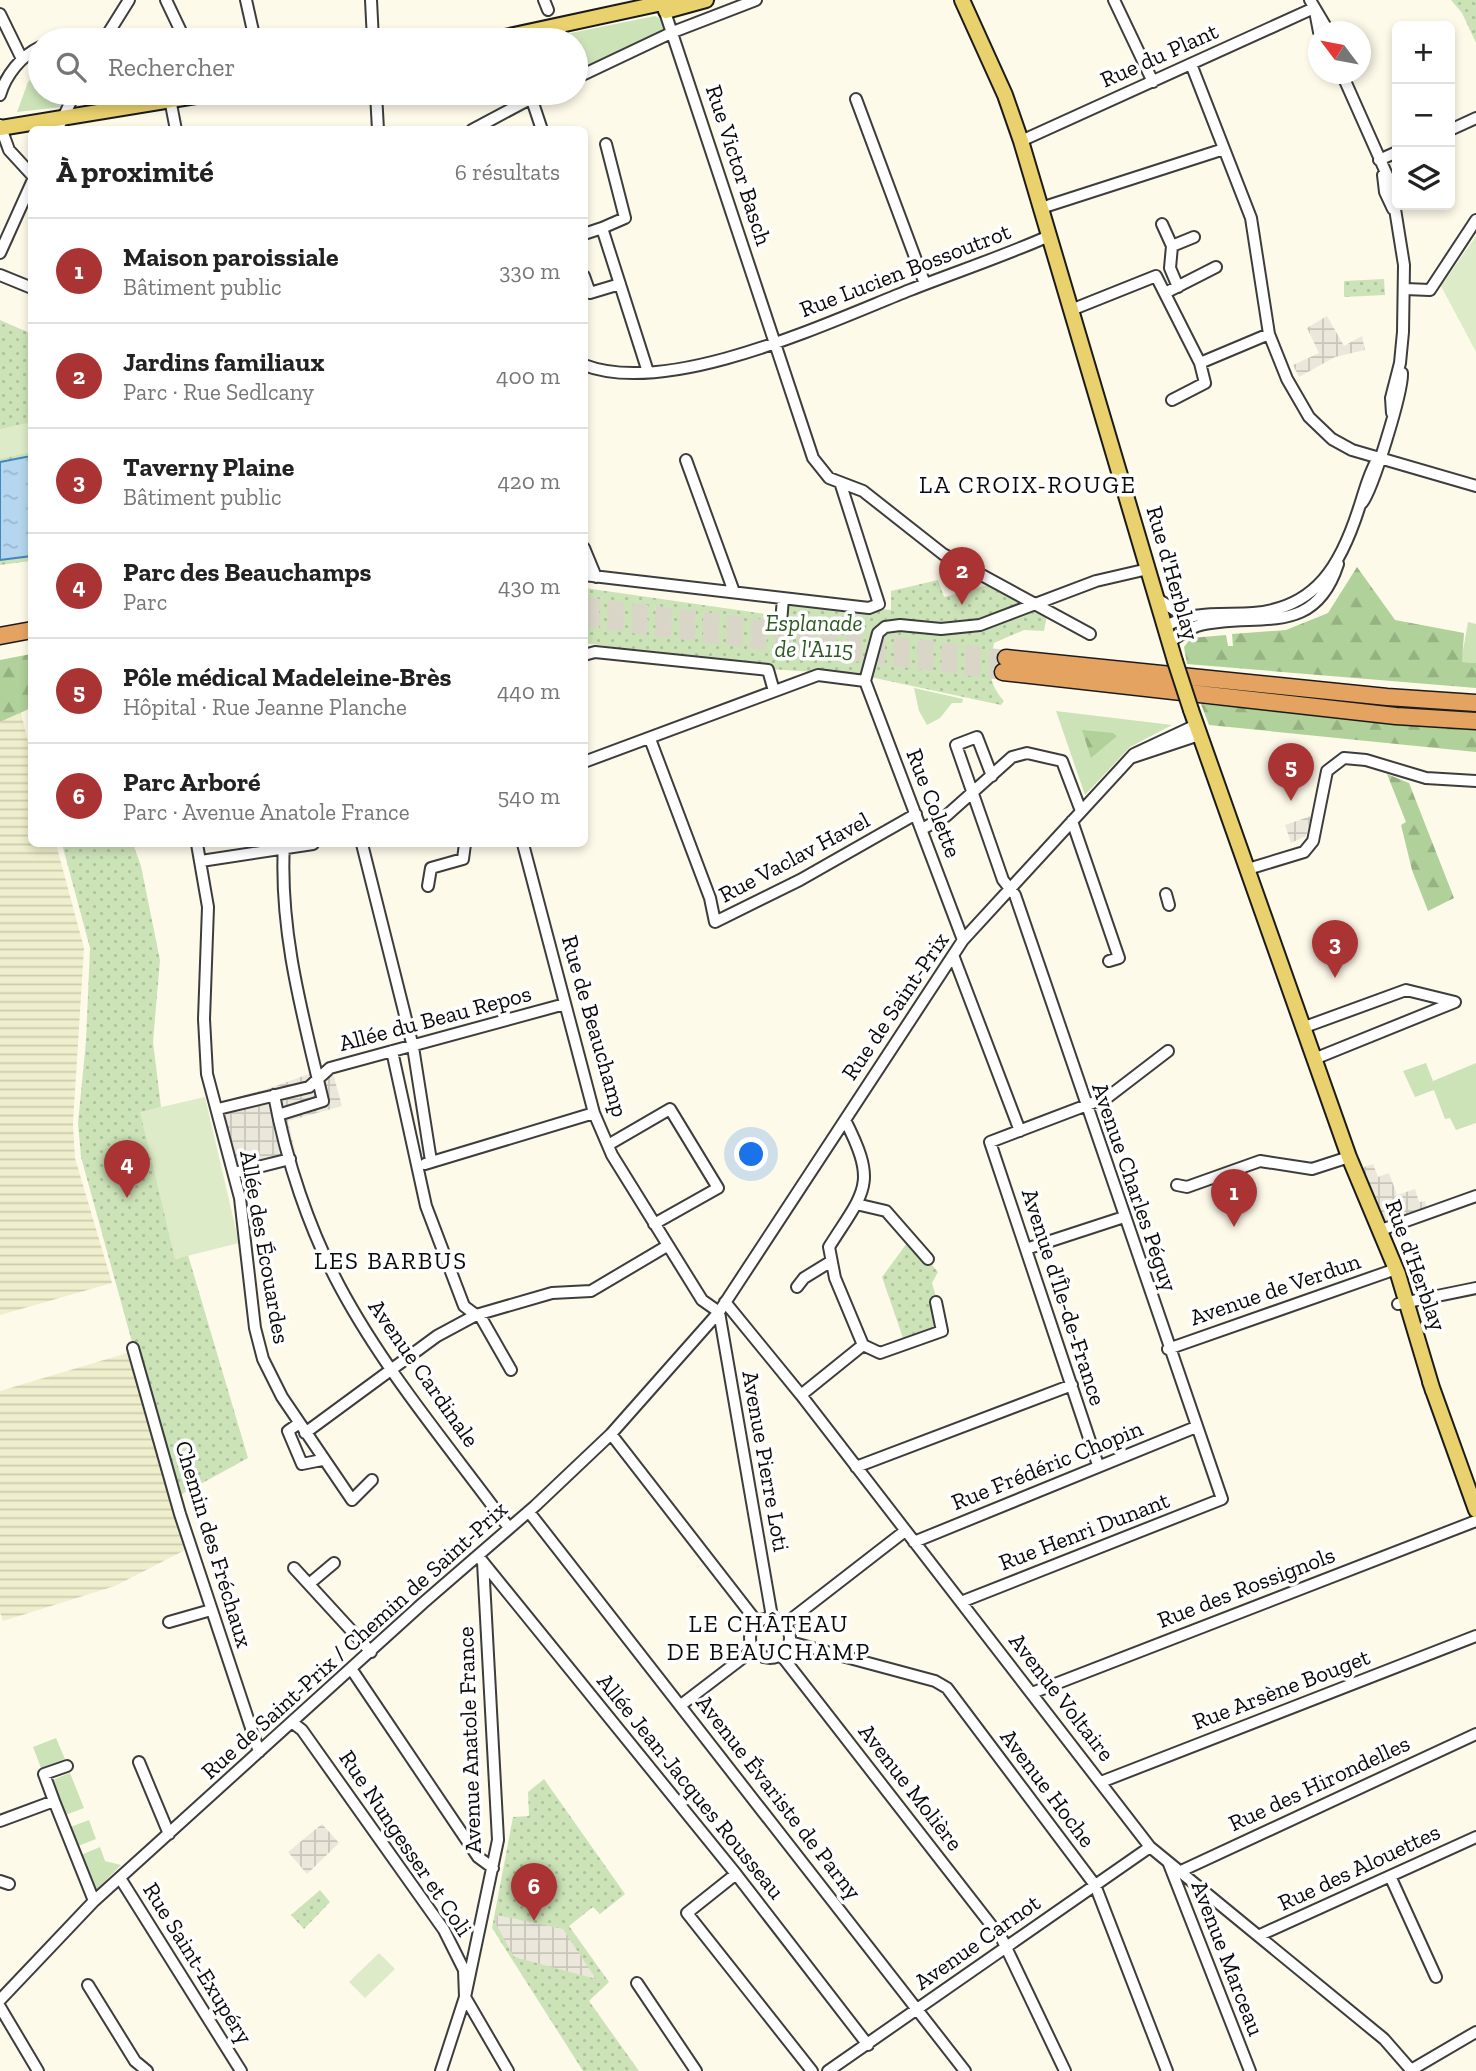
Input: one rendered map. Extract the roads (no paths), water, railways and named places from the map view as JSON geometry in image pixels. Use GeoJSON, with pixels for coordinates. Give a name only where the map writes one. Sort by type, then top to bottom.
{"type":"FeatureCollection","features":[{"type":"Feature","properties":{"kind":"highway"},"geometry":{"type":"LineString","coordinates":[[0,636],[28,630]]}},
{"type":"Feature","properties":{"kind":"highway"},"geometry":{"type":"LineString","coordinates":[[0,645],[28,641]]}},
{"type":"Feature","properties":{"kind":"highway"},"geometry":{"type":"LineString","coordinates":[[1476,703],[1005,665],[1396,716],[1476,721]]}},
{"type":"Feature","properties":{"kind":"main road"},"geometry":{"type":"LineString","coordinates":[[550,28],[666,3],[706,0]]}},
{"type":"Feature","properties":{"kind":"main road","name":"Rue d'Herblay"},"geometry":{"type":"LineString","coordinates":[[962,0],[1021,141],[1195,723],[1476,1510]]}},
{"type":"Feature","properties":{"kind":"main road"},"geometry":{"type":"LineString","coordinates":[[0,127],[61,120],[117,105]]}},
{"type":"Feature","properties":{"kind":"main road"},"geometry":{"type":"LineString","coordinates":[[0,120],[61,120]]}},
{"type":"Feature","properties":{"kind":"main road","name":"Rue d'Herblay"},"geometry":{"type":"LineString","coordinates":[[1349,1157],[1381,1230],[1392,1271]]}},
{"type":"Feature","properties":{"kind":"street"},"geometry":{"type":"LineString","coordinates":[[112,28],[129,0]]}},
{"type":"Feature","properties":{"kind":"street"},"geometry":{"type":"LineString","coordinates":[[166,0],[179,28]]}},
{"type":"Feature","properties":{"kind":"street"},"geometry":{"type":"LineString","coordinates":[[246,0],[252,28]]}},
{"type":"Feature","properties":{"kind":"street"},"geometry":{"type":"LineString","coordinates":[[371,0],[372,28]]}},
{"type":"Feature","properties":{"kind":"street"},"geometry":{"type":"LineString","coordinates":[[588,72],[673,32],[756,0]]}},
{"type":"Feature","properties":{"kind":"street"},"geometry":{"type":"LineString","coordinates":[[1114,0],[1153,82]]}},
{"type":"Feature","properties":{"kind":"street","name":"Rue Victor Basch"},"geometry":{"type":"LineString","coordinates":[[666,3],[673,32],[813,458],[830,478],[841,485]]}},
{"type":"Feature","properties":{"kind":"street"},"geometry":{"type":"LineString","coordinates":[[1313,6],[1322,21]]}},
{"type":"Feature","properties":{"kind":"street","name":"Rue du Plant"},"geometry":{"type":"LineString","coordinates":[[1021,141],[1313,6]]}},
{"type":"Feature","properties":{"kind":"street"},"geometry":{"type":"LineString","coordinates":[[0,14],[22,59]]}},
{"type":"Feature","properties":{"kind":"street"},"geometry":{"type":"LineString","coordinates":[[0,95],[11,72],[28,55]]}},
{"type":"Feature","properties":{"kind":"street"},"geometry":{"type":"LineString","coordinates":[[1191,64],[1251,218],[1269,334],[1287,379],[1309,417],[1340,444],[1378,458],[1476,486]]}},
{"type":"Feature","properties":{"kind":"street"},"geometry":{"type":"LineString","coordinates":[[1169,642],[1198,626],[1273,620],[1309,608],[1328,588],[1360,507],[1363,489],[1378,458],[1401,386],[1405,289],[1394,211],[1385,192],[1379,160],[1346,84]]}},
{"type":"Feature","properties":{"kind":"street"},"geometry":{"type":"LineString","coordinates":[[856,99],[925,284]]}},
{"type":"Feature","properties":{"kind":"street"},"geometry":{"type":"LineString","coordinates":[[171,105],[175,126]]}},
{"type":"Feature","properties":{"kind":"street"},"geometry":{"type":"LineString","coordinates":[[377,105],[379,126]]}},
{"type":"Feature","properties":{"kind":"street"},"geometry":{"type":"LineString","coordinates":[[479,126],[518,105]]}},
{"type":"Feature","properties":{"kind":"street"},"geometry":{"type":"LineString","coordinates":[[538,105],[541,126]]}},
{"type":"Feature","properties":{"kind":"street"},"geometry":{"type":"LineString","coordinates":[[1455,128],[1476,118]]}},
{"type":"Feature","properties":{"kind":"street"},"geometry":{"type":"LineString","coordinates":[[0,127],[3,145],[28,171]]}},
{"type":"Feature","properties":{"kind":"street"},"geometry":{"type":"LineString","coordinates":[[588,232],[625,218],[606,144]]}},
{"type":"Feature","properties":{"kind":"street"},"geometry":{"type":"LineString","coordinates":[[1041,208],[1224,149]]}},
{"type":"Feature","properties":{"kind":"street"},"geometry":{"type":"LineString","coordinates":[[1379,160],[1392,154]]}},
{"type":"Feature","properties":{"kind":"street"},"geometry":{"type":"LineString","coordinates":[[0,253],[28,191]]}},
{"type":"Feature","properties":{"kind":"street"},"geometry":{"type":"LineString","coordinates":[[1405,289],[1430,290],[1476,220]]}},
{"type":"Feature","properties":{"kind":"street"},"geometry":{"type":"LineString","coordinates":[[1162,224],[1172,246],[1170,268],[1178,287]]}},
{"type":"Feature","properties":{"kind":"street"},"geometry":{"type":"LineString","coordinates":[[602,228],[648,372]]}},
{"type":"Feature","properties":{"kind":"street","name":"Rue Lucien Bossoutrot"},"geometry":{"type":"LineString","coordinates":[[775,343],[1049,236]]}},
{"type":"Feature","properties":{"kind":"street"},"geometry":{"type":"LineString","coordinates":[[1172,246],[1194,237]]}},
{"type":"Feature","properties":{"kind":"street"},"geometry":{"type":"LineString","coordinates":[[1165,293],[1216,267]]}},
{"type":"Feature","properties":{"kind":"street"},"geometry":{"type":"LineString","coordinates":[[0,275],[28,286]]}},
{"type":"Feature","properties":{"kind":"street"},"geometry":{"type":"LineString","coordinates":[[1071,310],[1156,275],[1209,380],[1172,400]]}},
{"type":"Feature","properties":{"kind":"street"},"geometry":{"type":"LineString","coordinates":[[588,287],[590,293],[620,284]]}},
{"type":"Feature","properties":{"kind":"street"},"geometry":{"type":"LineString","coordinates":[[1199,363],[1269,334]]}},
{"type":"Feature","properties":{"kind":"street"},"geometry":{"type":"LineString","coordinates":[[588,366],[610,373],[648,372],[715,360],[775,343]]}},
{"type":"Feature","properties":{"kind":"street"},"geometry":{"type":"LineString","coordinates":[[686,460],[734,592]]}},
{"type":"Feature","properties":{"kind":"street"},"geometry":{"type":"LineString","coordinates":[[590,576],[869,608],[879,604],[841,485],[853,486],[943,554],[1090,634]]}},
{"type":"Feature","properties":{"kind":"street"},"geometry":{"type":"LineString","coordinates":[[1165,627],[1184,617],[1259,612],[1292,606],[1318,587],[1346,539]]}},
{"type":"Feature","properties":{"kind":"street"},"geometry":{"type":"LineString","coordinates":[[588,761],[818,675],[864,681],[878,633],[885,627],[900,625],[941,629],[980,625],[1043,607],[1096,581],[1148,569]]}},
{"type":"Feature","properties":{"kind":"street"},"geometry":{"type":"LineString","coordinates":[[781,623],[783,598]]}},
{"type":"Feature","properties":{"kind":"street"},"geometry":{"type":"LineString","coordinates":[[1156,598],[1184,617]]}},
{"type":"Feature","properties":{"kind":"street"},"geometry":{"type":"LineString","coordinates":[[588,654],[595,652],[768,670],[774,691]]}},
{"type":"Feature","properties":{"kind":"street","name":"Rue Colette"},"geometry":{"type":"LineString","coordinates":[[864,681],[963,940]]}},
{"type":"Feature","properties":{"kind":"street","name":"Rue de Saint-Prix"},"geometry":{"type":"LineString","coordinates":[[722,1307],[963,940],[1131,758],[1143,747],[1195,723]]}},
{"type":"Feature","properties":{"kind":"street","name":"Avenue Charles Péguy"},"geometry":{"type":"LineString","coordinates":[[992,776],[977,737],[956,745],[1003,880],[1012,887],[1168,1349],[1222,1499]]}},
{"type":"Feature","properties":{"kind":"street","name":"Rue Vaclav Havel"},"geometry":{"type":"LineString","coordinates":[[650,739],[706,887],[715,922],[800,880],[916,814]]}},
{"type":"Feature","properties":{"kind":"street"},"geometry":{"type":"LineString","coordinates":[[922,829],[946,816],[1012,757],[1022,753],[1062,761],[1081,811]]}},
{"type":"Feature","properties":{"kind":"street"},"geometry":{"type":"LineString","coordinates":[[1248,869],[1304,852],[1312,841],[1327,771],[1344,758],[1366,760],[1426,778],[1476,781]]}},
{"type":"Feature","properties":{"kind":"street"},"geometry":{"type":"LineString","coordinates":[[1072,821],[1119,958],[1109,961]]}},
{"type":"Feature","properties":{"kind":"street","name":"Allée des Écouardes"},"geometry":{"type":"LineString","coordinates":[[198,847],[208,907],[204,1019],[207,1074],[234,1173],[255,1329],[263,1360],[302,1429],[352,1500],[372,1480]]}},
{"type":"Feature","properties":{"kind":"street"},"geometry":{"type":"LineString","coordinates":[[201,861],[278,847]]}},
{"type":"Feature","properties":{"kind":"street"},"geometry":{"type":"LineString","coordinates":[[278,1115],[323,1101],[301,1018],[287,931],[284,847]]}},
{"type":"Feature","properties":{"kind":"street"},"geometry":{"type":"LineString","coordinates":[[363,847],[413,1046],[431,1161]]}},
{"type":"Feature","properties":{"kind":"street"},"geometry":{"type":"LineString","coordinates":[[428,886],[432,868],[463,859],[465,847]]}},
{"type":"Feature","properties":{"kind":"street","name":"Rue de Beauchamp"},"geometry":{"type":"LineString","coordinates":[[524,847],[594,1113],[608,1145],[702,1300],[722,1307]]}},
{"type":"Feature","properties":{"kind":"street"},"geometry":{"type":"LineString","coordinates":[[953,955],[1020,1131],[1086,1108],[1134,1079],[1168,1051]]}},
{"type":"Feature","properties":{"kind":"street"},"geometry":{"type":"LineString","coordinates":[[1302,1028],[1406,990],[1455,1002],[1314,1059]]}},
{"type":"Feature","properties":{"kind":"street","name":"Allée du Beau Repos"},"geometry":{"type":"LineString","coordinates":[[218,1109],[309,1087],[330,1069],[565,1004]]}},
{"type":"Feature","properties":{"kind":"street"},"geometry":{"type":"LineString","coordinates":[[392,1051],[415,1167],[442,1254],[464,1306],[477,1314],[511,1370]]}},
{"type":"Feature","properties":{"kind":"street","name":"Avenue Cardinale"},"geometry":{"type":"LineString","coordinates":[[274,1096],[290,1159],[314,1231],[341,1287],[392,1369],[509,1528]]}},
{"type":"Feature","properties":{"kind":"street"},"geometry":{"type":"LineString","coordinates":[[608,1145],[670,1109],[718,1188],[654,1224]]}},
{"type":"Feature","properties":{"kind":"street"},"geometry":{"type":"LineString","coordinates":[[415,1167],[594,1113]]}},
{"type":"Feature","properties":{"kind":"street"},"geometry":{"type":"LineString","coordinates":[[845,1120],[866,1179],[856,1204],[829,1247],[830,1262],[863,1345],[880,1353],[942,1331],[936,1302]]}},
{"type":"Feature","properties":{"kind":"street","name":"Avenue d'Île-de-France"},"geometry":{"type":"LineString","coordinates":[[1020,1131],[990,1142],[1098,1465]]}},
{"type":"Feature","properties":{"kind":"street"},"geometry":{"type":"LineString","coordinates":[[1177,1185],[1188,1186],[1260,1161],[1312,1169],[1349,1157]]}},
{"type":"Feature","properties":{"kind":"street"},"geometry":{"type":"LineString","coordinates":[[234,1173],[290,1159]]}},
{"type":"Feature","properties":{"kind":"street"},"geometry":{"type":"LineString","coordinates":[[1381,1230],[1476,1196]]}},
{"type":"Feature","properties":{"kind":"street"},"geometry":{"type":"LineString","coordinates":[[856,1204],[886,1211],[928,1259]]}},
{"type":"Feature","properties":{"kind":"street"},"geometry":{"type":"LineString","coordinates":[[1026,1248],[1124,1217]]}},
{"type":"Feature","properties":{"kind":"street"},"geometry":{"type":"LineString","coordinates":[[322,1460],[302,1464],[288,1431],[302,1429],[438,1336],[477,1314],[552,1293],[591,1291],[667,1246]]}},
{"type":"Feature","properties":{"kind":"street"},"geometry":{"type":"LineString","coordinates":[[797,1287],[804,1278],[830,1262]]}},
{"type":"Feature","properties":{"kind":"street","name":"Avenue de Verdun"},"geometry":{"type":"LineString","coordinates":[[1168,1349],[1392,1271]]}},
{"type":"Feature","properties":{"kind":"street"},"geometry":{"type":"LineString","coordinates":[[1403,1302],[1476,1288]]}},
{"type":"Feature","properties":{"kind":"street","name":"Avenue Voltaire"},"geometry":{"type":"LineString","coordinates":[[722,1307],[801,1395],[1150,1847],[1384,2039],[1411,2071]]}},
{"type":"Feature","properties":{"kind":"street","name":"Rue de Saint-Prix / Chemin de Saint-Prix"},"geometry":{"type":"LineString","coordinates":[[0,2000],[94,1901],[371,1652],[481,1559],[509,1528],[611,1434],[722,1307]]}},
{"type":"Feature","properties":{"kind":"street","name":"Avenue Pierre Loti"},"geometry":{"type":"LineString","coordinates":[[722,1307],[772,1618]]}},
{"type":"Feature","properties":{"kind":"street"},"geometry":{"type":"LineString","coordinates":[[801,1395],[863,1345]]}},
{"type":"Feature","properties":{"kind":"street","name":"Chemin des Fréchaux"},"geometry":{"type":"LineString","coordinates":[[133,1348],[180,1514],[259,1752]]}},
{"type":"Feature","properties":{"kind":"street"},"geometry":{"type":"LineString","coordinates":[[856,1467],[1072,1385]]}},
{"type":"Feature","properties":{"kind":"street","name":"Rue Frédéric Chopin"},"geometry":{"type":"LineString","coordinates":[[914,1542],[1195,1427]]}},
{"type":"Feature","properties":{"kind":"street"},"geometry":{"type":"LineString","coordinates":[[611,1434],[757,1622]]}},
{"type":"Feature","properties":{"kind":"street","name":"Rue Henri Dunant"},"geometry":{"type":"LineString","coordinates":[[961,1602],[1222,1499]]}},
{"type":"Feature","properties":{"kind":"street","name":"Avenue Évariste de Parny"},"geometry":{"type":"LineString","coordinates":[[529,1512],[965,2071]]}},
{"type":"Feature","properties":{"kind":"street","name":"Rue des Rossignols"},"geometry":{"type":"LineString","coordinates":[[1032,1693],[1476,1521]]}},
{"type":"Feature","properties":{"kind":"street"},"geometry":{"type":"LineString","coordinates":[[785,1625],[905,1531]]}},
{"type":"Feature","properties":{"kind":"street","name":"Avenue Anatole France"},"geometry":{"type":"LineString","coordinates":[[441,2071],[465,1997],[498,1840],[481,1559]]}},
{"type":"Feature","properties":{"kind":"street","name":"Allée Jean-Jacques Rousseau"},"geometry":{"type":"LineString","coordinates":[[481,1559],[736,1874],[868,2045]]}},
{"type":"Feature","properties":{"kind":"street"},"geometry":{"type":"LineString","coordinates":[[309,1584],[334,1563]]}},
{"type":"Feature","properties":{"kind":"street"},"geometry":{"type":"LineString","coordinates":[[294,1568],[371,1652]]}},
{"type":"Feature","properties":{"kind":"street"},"geometry":{"type":"LineString","coordinates":[[169,1622],[211,1610]]}},
{"type":"Feature","properties":{"kind":"street"},"geometry":{"type":"LineString","coordinates":[[772,1618],[785,1625],[790,1642],[781,1655],[769,1658],[753,1650],[750,1632],[757,1622],[772,1618]]}},
{"type":"Feature","properties":{"kind":"street","name":"Rue Arsène Bouget"},"geometry":{"type":"LineString","coordinates":[[1101,1782],[1476,1636]]}},
{"type":"Feature","properties":{"kind":"street","name":"Avenue Hoche"},"geometry":{"type":"LineString","coordinates":[[790,1642],[942,1684],[1095,1885],[1167,2071]]}},
{"type":"Feature","properties":{"kind":"street"},"geometry":{"type":"LineString","coordinates":[[681,1705],[753,1650]]}},
{"type":"Feature","properties":{"kind":"street","name":"Avenue Molière"},"geometry":{"type":"LineString","coordinates":[[781,1655],[1006,1946],[1065,2071]]}},
{"type":"Feature","properties":{"kind":"street"},"geometry":{"type":"LineString","coordinates":[[352,1670],[478,1857],[493,1868]]}},
{"type":"Feature","properties":{"kind":"street","name":"Rue Nungesser et Coli"},"geometry":{"type":"LineString","coordinates":[[293,1723],[316,1749],[444,1930],[464,1970],[465,1997]]}},
{"type":"Feature","properties":{"kind":"street","name":"Rue des Hirondelles"},"geometry":{"type":"LineString","coordinates":[[1181,1871],[1476,1734]]}},
{"type":"Feature","properties":{"kind":"street"},"geometry":{"type":"LineString","coordinates":[[139,1762],[169,1834]]}},
{"type":"Feature","properties":{"kind":"street"},"geometry":{"type":"LineString","coordinates":[[68,1766],[44,1774],[94,1901]]}},
{"type":"Feature","properties":{"kind":"street"},"geometry":{"type":"LineString","coordinates":[[0,1821],[54,1801]]}},
{"type":"Feature","properties":{"kind":"street","name":"Rue des Alouettes"},"geometry":{"type":"LineString","coordinates":[[1260,1936],[1476,1837]]}},
{"type":"Feature","properties":{"kind":"street","name":"Avenue Carnot"},"geometry":{"type":"LineString","coordinates":[[836,2069],[1006,1946],[1150,1847]]}},
{"type":"Feature","properties":{"kind":"street","name":"Avenue Marceau"},"geometry":{"type":"LineString","coordinates":[[1168,1861],[1250,2071]]}},
{"type":"Feature","properties":{"kind":"street"},"geometry":{"type":"LineString","coordinates":[[736,1874],[687,1913],[812,2071]]}},
{"type":"Feature","properties":{"kind":"street"},"geometry":{"type":"LineString","coordinates":[[1390,1876],[1436,1977]]}},
{"type":"Feature","properties":{"kind":"street","name":"Rue Saint-Exupéry"},"geometry":{"type":"LineString","coordinates":[[120,1878],[241,2071]]}},
{"type":"Feature","properties":{"kind":"street"},"geometry":{"type":"LineString","coordinates":[[637,1983],[696,2071]]}},
{"type":"Feature","properties":{"kind":"street"},"geometry":{"type":"LineString","coordinates":[[88,1985],[135,2061],[146,2071]]}},
{"type":"Feature","properties":{"kind":"street"},"geometry":{"type":"LineString","coordinates":[[465,1997],[508,2071]]}},
{"type":"Feature","properties":{"kind":"street"},"geometry":{"type":"LineString","coordinates":[[0,2007],[38,2071]]}},
{"type":"Feature","properties":{"kind":"street"},"geometry":{"type":"LineString","coordinates":[[1411,2071],[1476,2032]]}},
{"type":"Feature","properties":{"kind":"water"},"geometry":{"type":"Polygon","coordinates":[[[28,457],[28,556],[0,560],[0,462],[28,457]]]}},
{"type":"Feature","properties":{"kind":"tunnel"},"geometry":{"type":"LineString","coordinates":[[588,606],[1006,658]]}},
{"type":"Feature","properties":{"kind":"tunnel"},"geometry":{"type":"LineString","coordinates":[[588,620],[1003,672]]}},
{"type":"Feature","properties":{"kind":"place","name":"Jardins familiaux"},"geometry":{"type":"Point","coordinates":[962,605]}},
{"type":"Feature","properties":{"kind":"place","name":"Pôle médical Madeleine-Brès"},"geometry":{"type":"Point","coordinates":[1291,801]}},
{"type":"Feature","properties":{"kind":"place","name":"Taverny Plaine"},"geometry":{"type":"Point","coordinates":[1335,978]}},
{"type":"Feature","properties":{"kind":"place","name":"Parc des Beauchamps"},"geometry":{"type":"Point","coordinates":[127,1198]}},
{"type":"Feature","properties":{"kind":"place","name":"Maison paroissiale"},"geometry":{"type":"Point","coordinates":[1234,1227]}},
{"type":"Feature","properties":{"kind":"place","name":"Parc Arboré"},"geometry":{"type":"Point","coordinates":[534,1921]}},
{"type":"Feature","properties":{"kind":"district","name":"LA CROIX-ROUGE"},"geometry":{"type":"Point","coordinates":[1028,484]}},
{"type":"Feature","properties":{"kind":"district","name":"LES BARBUS"},"geometry":{"type":"Point","coordinates":[391,1260]}},
{"type":"Feature","properties":{"kind":"district","name":"LE CHÂTEAU DE BEAUCHAMP"},"geometry":{"type":"Point","coordinates":[769,1637]}},
{"type":"Feature","properties":{"kind":"park label","name":"Esplanade de l'A115"},"geometry":{"type":"Point","coordinates":[814,636]}}]}
